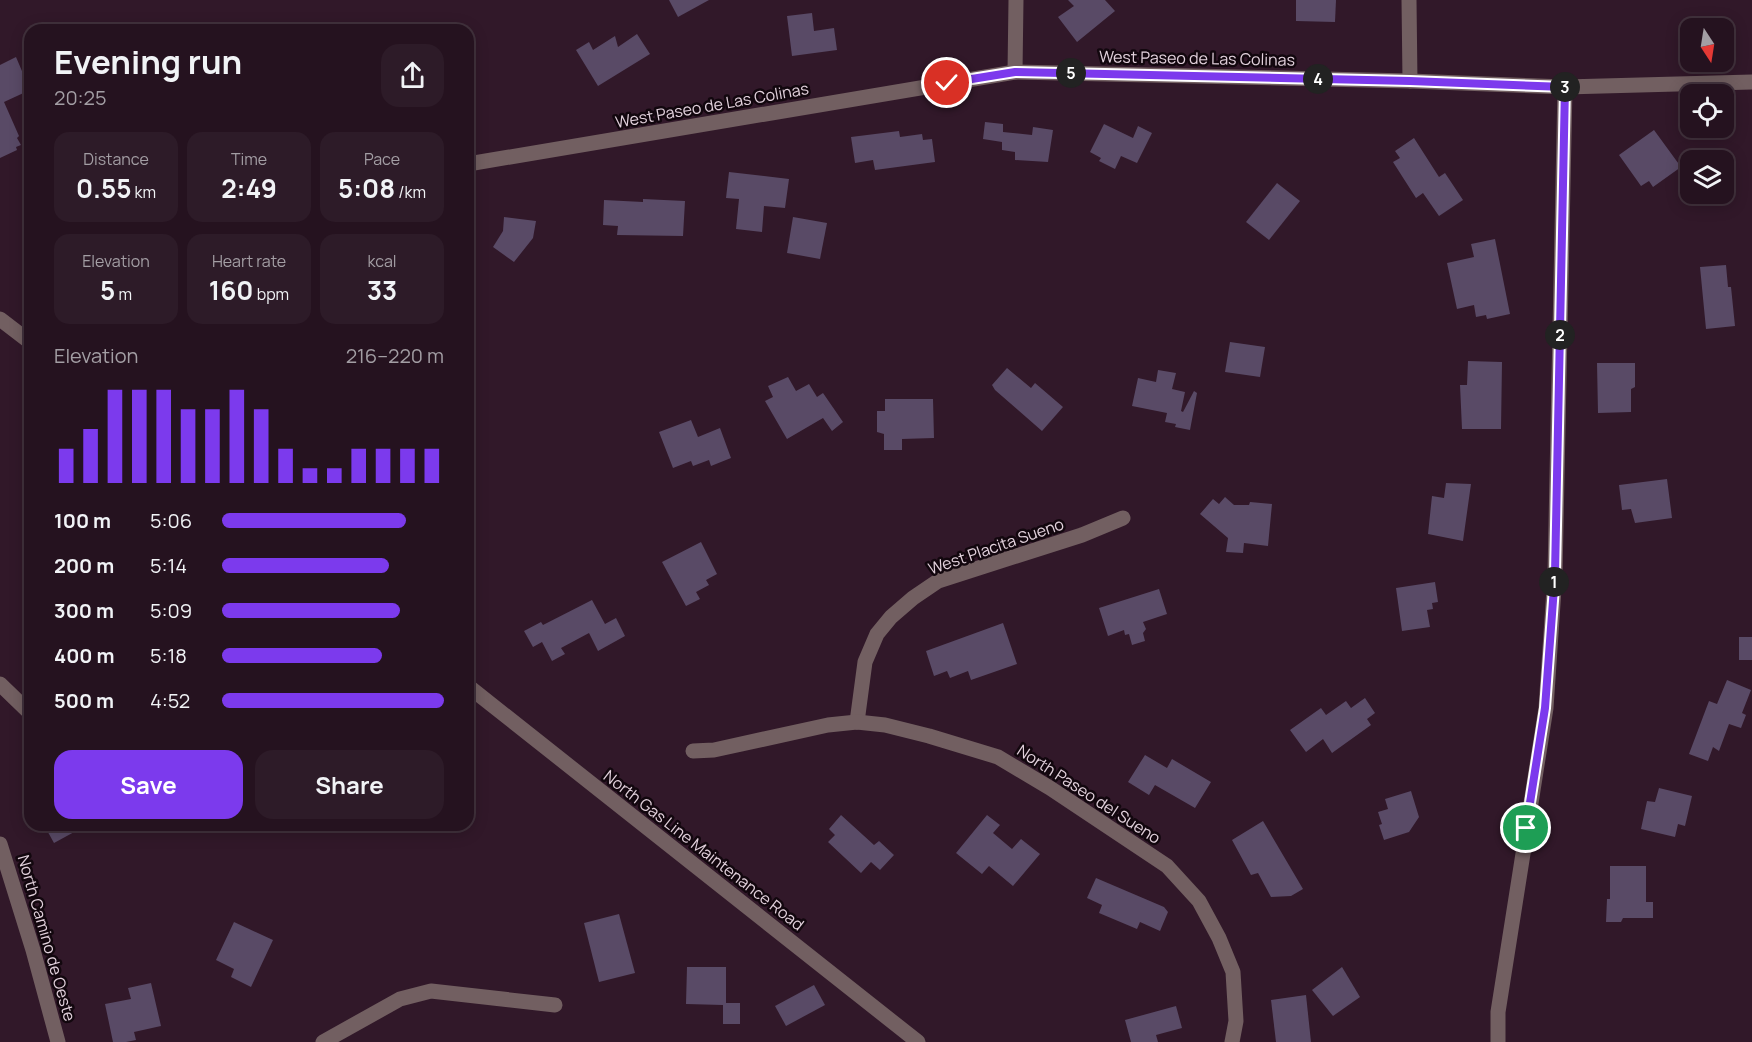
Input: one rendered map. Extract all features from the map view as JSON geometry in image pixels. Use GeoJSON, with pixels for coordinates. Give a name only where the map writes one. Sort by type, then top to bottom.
{"type":"FeatureCollection","features":[{"type":"Feature","properties":{"kind":"street"},"geometry":{"type":"LineString","coordinates":[[1015,72],[1016,0]]}},
{"type":"Feature","properties":{"kind":"street"},"geometry":{"type":"LineString","coordinates":[[1409,0],[1410,81]]}},
{"type":"Feature","properties":{"kind":"street","name":"West Paseo de Las Colinas"},"geometry":{"type":"LineString","coordinates":[[474,163],[1015,72],[1565,87],[1752,82]]}},
{"type":"Feature","properties":{"kind":"street"},"geometry":{"type":"LineString","coordinates":[[1498,1042],[1498,1012],[1546,697],[1555,574],[1565,87]]}},
{"type":"Feature","properties":{"kind":"street"},"geometry":{"type":"LineString","coordinates":[[0,319],[24,337]]}},
{"type":"Feature","properties":{"kind":"street","name":"West Placita Sueno"},"geometry":{"type":"LineString","coordinates":[[857,722],[865,662],[877,634],[891,617],[913,598],[938,581],[1082,535],[1123,518]]}},
{"type":"Feature","properties":{"kind":"street"},"geometry":{"type":"LineString","coordinates":[[0,684],[24,707]]}},
{"type":"Feature","properties":{"kind":"street","name":"North Gas Line Maintenance Road"},"geometry":{"type":"LineString","coordinates":[[474,691],[918,1042]]}},
{"type":"Feature","properties":{"kind":"street","name":"North Paseo del Sueno"},"geometry":{"type":"LineString","coordinates":[[693,751],[714,750],[828,725],[857,722],[885,725],[998,757],[1050,788],[1167,866],[1199,901],[1219,938],[1233,972],[1236,1021],[1233,1042]]}},
{"type":"Feature","properties":{"kind":"street","name":"North Camino de Oeste"},"geometry":{"type":"LineString","coordinates":[[0,844],[30,940],[58,1042]]}},
{"type":"Feature","properties":{"kind":"street"},"geometry":{"type":"LineString","coordinates":[[323,1042],[400,999],[431,991],[555,1005]]}},
{"type":"Feature","properties":{"kind":"building"},"geometry":{"type":"Polygon","coordinates":[[[669,0],[709,0],[678,17],[669,0]]]}},
{"type":"Feature","properties":{"kind":"building"},"geometry":{"type":"Polygon","coordinates":[[[1068,0],[1105,0],[1115,11],[1077,42],[1058,17],[1074,6],[1068,0]]]}},
{"type":"Feature","properties":{"kind":"building"},"geometry":{"type":"Polygon","coordinates":[[[1296,0],[1336,0],[1335,22],[1296,21],[1296,0]]]}},
{"type":"Feature","properties":{"kind":"building"},"geometry":{"type":"Polygon","coordinates":[[[812,13],[814,31],[834,28],[837,50],[792,56],[787,16],[812,13]]]}},
{"type":"Feature","properties":{"kind":"building"},"geometry":{"type":"Polygon","coordinates":[[[637,34],[650,54],[598,86],[576,50],[589,42],[593,50],[615,36],[618,47],[637,34]]]}},
{"type":"Feature","properties":{"kind":"building"},"geometry":{"type":"Polygon","coordinates":[[[16,57],[24,76],[24,93],[4,102],[21,145],[16,147],[17,150],[0,158],[0,65],[16,57]]]}},
{"type":"Feature","properties":{"kind":"building"},"geometry":{"type":"Polygon","coordinates":[[[985,122],[1003,124],[1003,132],[1032,135],[1033,127],[1053,130],[1048,162],[1015,160],[1015,152],[1002,150],[1002,142],[983,139],[985,122]]]}},
{"type":"Feature","properties":{"kind":"building"},"geometry":{"type":"Polygon","coordinates":[[[1104,124],[1133,138],[1138,126],[1152,133],[1137,163],[1121,156],[1115,169],[1099,161],[1101,158],[1090,152],[1104,124]]]}},
{"type":"Feature","properties":{"kind":"building"},"geometry":{"type":"Polygon","coordinates":[[[1654,130],[1680,168],[1653,187],[1649,181],[1641,186],[1619,155],[1654,130]]]}},
{"type":"Feature","properties":{"kind":"building"},"geometry":{"type":"Polygon","coordinates":[[[899,131],[900,137],[922,134],[923,140],[932,139],[935,162],[875,170],[873,160],[855,163],[851,137],[899,131]]]}},
{"type":"Feature","properties":{"kind":"building"},"geometry":{"type":"Polygon","coordinates":[[[1414,138],[1439,177],[1445,173],[1463,200],[1439,216],[1423,193],[1416,198],[1393,162],[1400,158],[1395,151],[1414,138]]]}},
{"type":"Feature","properties":{"kind":"building"},"geometry":{"type":"Polygon","coordinates":[[[729,172],[789,179],[785,208],[764,206],[762,232],[736,229],[739,199],[726,198],[729,172]]]}},
{"type":"Feature","properties":{"kind":"building"},"geometry":{"type":"Polygon","coordinates":[[[1277,183],[1300,201],[1269,240],[1246,222],[1277,183]]]}},
{"type":"Feature","properties":{"kind":"building"},"geometry":{"type":"Polygon","coordinates":[[[643,199],[685,201],[683,236],[617,235],[618,226],[603,225],[604,200],[643,202],[643,199]]]}},
{"type":"Feature","properties":{"kind":"building"},"geometry":{"type":"Polygon","coordinates":[[[504,217],[536,221],[533,238],[514,262],[493,247],[503,231],[504,217]]]}},
{"type":"Feature","properties":{"kind":"building"},"geometry":{"type":"Polygon","coordinates":[[[793,217],[827,223],[820,259],[787,253],[793,217]]]}},
{"type":"Feature","properties":{"kind":"building"},"geometry":{"type":"Polygon","coordinates":[[[1495,239],[1510,314],[1487,319],[1486,315],[1476,317],[1474,305],[1457,309],[1447,263],[1474,257],[1471,244],[1495,239]]]}},
{"type":"Feature","properties":{"kind":"building"},"geometry":{"type":"Polygon","coordinates":[[[1726,265],[1735,326],[1706,329],[1700,267],[1726,265]]]}},
{"type":"Feature","properties":{"kind":"building"},"geometry":{"type":"Polygon","coordinates":[[[1230,342],[1265,347],[1260,377],[1225,372],[1230,342]]]}},
{"type":"Feature","properties":{"kind":"building"},"geometry":{"type":"Polygon","coordinates":[[[1468,361],[1502,362],[1501,429],[1462,429],[1460,385],[1467,385],[1468,361]]]}},
{"type":"Feature","properties":{"kind":"building"},"geometry":{"type":"Polygon","coordinates":[[[1597,363],[1635,363],[1635,387],[1631,389],[1631,412],[1598,413],[1597,363]]]}},
{"type":"Feature","properties":{"kind":"building"},"geometry":{"type":"Polygon","coordinates":[[[1007,368],[1031,388],[1035,383],[1063,407],[1042,431],[992,385],[1007,368]]]}},
{"type":"Feature","properties":{"kind":"building"},"geometry":{"type":"Polygon","coordinates":[[[1158,370],[1176,373],[1172,389],[1185,392],[1181,411],[1183,412],[1194,391],[1197,393],[1190,430],[1165,422],[1167,413],[1132,406],[1138,378],[1156,382],[1158,370]]]}},
{"type":"Feature","properties":{"kind":"building"},"geometry":{"type":"Polygon","coordinates":[[[788,377],[796,391],[809,384],[817,397],[823,393],[843,422],[832,431],[823,418],[787,439],[765,401],[773,397],[768,386],[788,377]]]}},
{"type":"Feature","properties":{"kind":"building"},"geometry":{"type":"Polygon","coordinates":[[[885,399],[933,399],[934,438],[902,439],[902,450],[884,450],[884,434],[877,432],[877,411],[885,411],[885,399]]]}},
{"type":"Feature","properties":{"kind":"building"},"geometry":{"type":"Polygon","coordinates":[[[691,420],[698,437],[720,428],[731,458],[711,466],[709,460],[693,466],[691,461],[673,468],[659,432],[691,420]]]}},
{"type":"Feature","properties":{"kind":"building"},"geometry":{"type":"Polygon","coordinates":[[[1667,479],[1672,518],[1635,523],[1631,509],[1622,510],[1619,485],[1667,479]]]}},
{"type":"Feature","properties":{"kind":"building"},"geometry":{"type":"Polygon","coordinates":[[[1446,483],[1471,484],[1463,541],[1428,534],[1432,496],[1444,498],[1446,483]]]}},
{"type":"Feature","properties":{"kind":"building"},"geometry":{"type":"Polygon","coordinates":[[[1225,497],[1234,505],[1249,505],[1250,502],[1272,504],[1268,546],[1244,543],[1243,553],[1226,552],[1228,538],[1200,514],[1213,499],[1219,504],[1225,497]]]}},
{"type":"Feature","properties":{"kind":"building"},"geometry":{"type":"Polygon","coordinates":[[[701,542],[717,574],[706,580],[709,585],[696,592],[700,599],[686,606],[662,562],[701,542]]]}},
{"type":"Feature","properties":{"kind":"building"},"geometry":{"type":"Polygon","coordinates":[[[1435,582],[1438,602],[1432,603],[1433,609],[1427,610],[1430,627],[1402,631],[1396,588],[1435,582]]]}},
{"type":"Feature","properties":{"kind":"building"},"geometry":{"type":"Polygon","coordinates":[[[1159,589],[1167,614],[1143,622],[1146,629],[1143,633],[1145,641],[1132,645],[1129,634],[1125,635],[1124,630],[1108,636],[1099,608],[1159,589]]]}},
{"type":"Feature","properties":{"kind":"building"},"geometry":{"type":"Polygon","coordinates":[[[592,600],[605,624],[616,618],[625,636],[598,651],[589,633],[561,648],[565,654],[552,661],[542,642],[533,647],[524,631],[541,622],[543,625],[592,600]]]}},
{"type":"Feature","properties":{"kind":"building"},"geometry":{"type":"Polygon","coordinates":[[[1003,623],[1017,664],[971,680],[968,671],[950,678],[947,671],[934,676],[926,651],[1003,623]]]}},
{"type":"Feature","properties":{"kind":"building"},"geometry":{"type":"Polygon","coordinates":[[[1739,637],[1752,637],[1752,660],[1739,660],[1739,637]]]}},
{"type":"Feature","properties":{"kind":"building"},"geometry":{"type":"Polygon","coordinates":[[[1727,680],[1751,690],[1742,713],[1746,715],[1741,728],[1729,724],[1719,751],[1713,747],[1708,761],[1689,754],[1709,701],[1717,704],[1727,680]]]}},
{"type":"Feature","properties":{"kind":"building"},"geometry":{"type":"Polygon","coordinates":[[[1365,698],[1375,713],[1367,719],[1371,725],[1332,753],[1323,739],[1306,752],[1290,730],[1321,708],[1326,715],[1346,701],[1351,708],[1365,698]]]}},
{"type":"Feature","properties":{"kind":"building"},"geometry":{"type":"Polygon","coordinates":[[[1145,755],[1167,768],[1172,759],[1211,782],[1195,808],[1155,785],[1149,795],[1128,782],[1145,755]]]}},
{"type":"Feature","properties":{"kind":"building"},"geometry":{"type":"Polygon","coordinates":[[[1659,788],[1692,796],[1685,826],[1678,824],[1675,837],[1641,829],[1647,801],[1655,802],[1659,788]]]}},
{"type":"Feature","properties":{"kind":"building"},"geometry":{"type":"Polygon","coordinates":[[[1411,791],[1419,817],[1409,832],[1384,840],[1378,812],[1388,809],[1385,799],[1411,791]]]}},
{"type":"Feature","properties":{"kind":"building"},"geometry":{"type":"Polygon","coordinates":[[[841,815],[874,845],[879,841],[894,855],[880,870],[871,862],[861,873],[828,842],[835,835],[829,829],[841,815]]]}},
{"type":"Feature","properties":{"kind":"building"},"geometry":{"type":"Polygon","coordinates":[[[987,815],[1000,825],[993,833],[1012,849],[1021,839],[1040,854],[1013,886],[989,866],[982,874],[956,853],[987,815]]]}},
{"type":"Feature","properties":{"kind":"building"},"geometry":{"type":"Polygon","coordinates":[[[1263,821],[1303,889],[1291,896],[1271,897],[1258,873],[1251,875],[1232,840],[1263,821]]]}},
{"type":"Feature","properties":{"kind":"building"},"geometry":{"type":"Polygon","coordinates":[[[47,831],[76,831],[54,843],[47,831]]]}},
{"type":"Feature","properties":{"kind":"building"},"geometry":{"type":"Polygon","coordinates":[[[1610,866],[1646,866],[1646,902],[1653,902],[1653,918],[1623,918],[1621,922],[1606,922],[1607,899],[1610,899],[1610,866]]]}},
{"type":"Feature","properties":{"kind":"building"},"geometry":{"type":"Polygon","coordinates":[[[1096,878],[1164,907],[1168,912],[1160,931],[1140,922],[1137,929],[1099,913],[1102,905],[1087,898],[1096,878]]]}},
{"type":"Feature","properties":{"kind":"building"},"geometry":{"type":"Polygon","coordinates":[[[619,914],[635,973],[599,982],[584,923],[619,914]]]}},
{"type":"Feature","properties":{"kind":"building"},"geometry":{"type":"Polygon","coordinates":[[[234,922],[273,940],[251,987],[231,977],[234,969],[216,960],[234,922]]]}},
{"type":"Feature","properties":{"kind":"building"},"geometry":{"type":"Polygon","coordinates":[[[687,967],[726,967],[726,1003],[740,1003],[740,1024],[723,1024],[723,1005],[686,1004],[687,967]]]}},
{"type":"Feature","properties":{"kind":"building"},"geometry":{"type":"Polygon","coordinates":[[[1342,967],[1360,997],[1333,1016],[1312,990],[1342,967]]]}},
{"type":"Feature","properties":{"kind":"building"},"geometry":{"type":"Polygon","coordinates":[[[151,983],[161,1026],[134,1032],[136,1040],[113,1042],[105,1004],[131,999],[128,988],[151,983]]]}},
{"type":"Feature","properties":{"kind":"building"},"geometry":{"type":"Polygon","coordinates":[[[814,985],[825,1005],[786,1026],[775,1006],[814,985]]]}},
{"type":"Feature","properties":{"kind":"building"},"geometry":{"type":"Polygon","coordinates":[[[1306,995],[1311,1042],[1276,1042],[1271,1000],[1306,995]]]}},
{"type":"Feature","properties":{"kind":"building"},"geometry":{"type":"Polygon","coordinates":[[[1176,1006],[1182,1028],[1156,1035],[1158,1042],[1131,1042],[1125,1020],[1176,1006]]]}},
{"type":"Feature","properties":{"kind":"route"},"geometry":{"type":"LineString","coordinates":[[947,83],[1015,72],[1565,87],[1555,574],[1545,708],[1526,828]]}}]}
